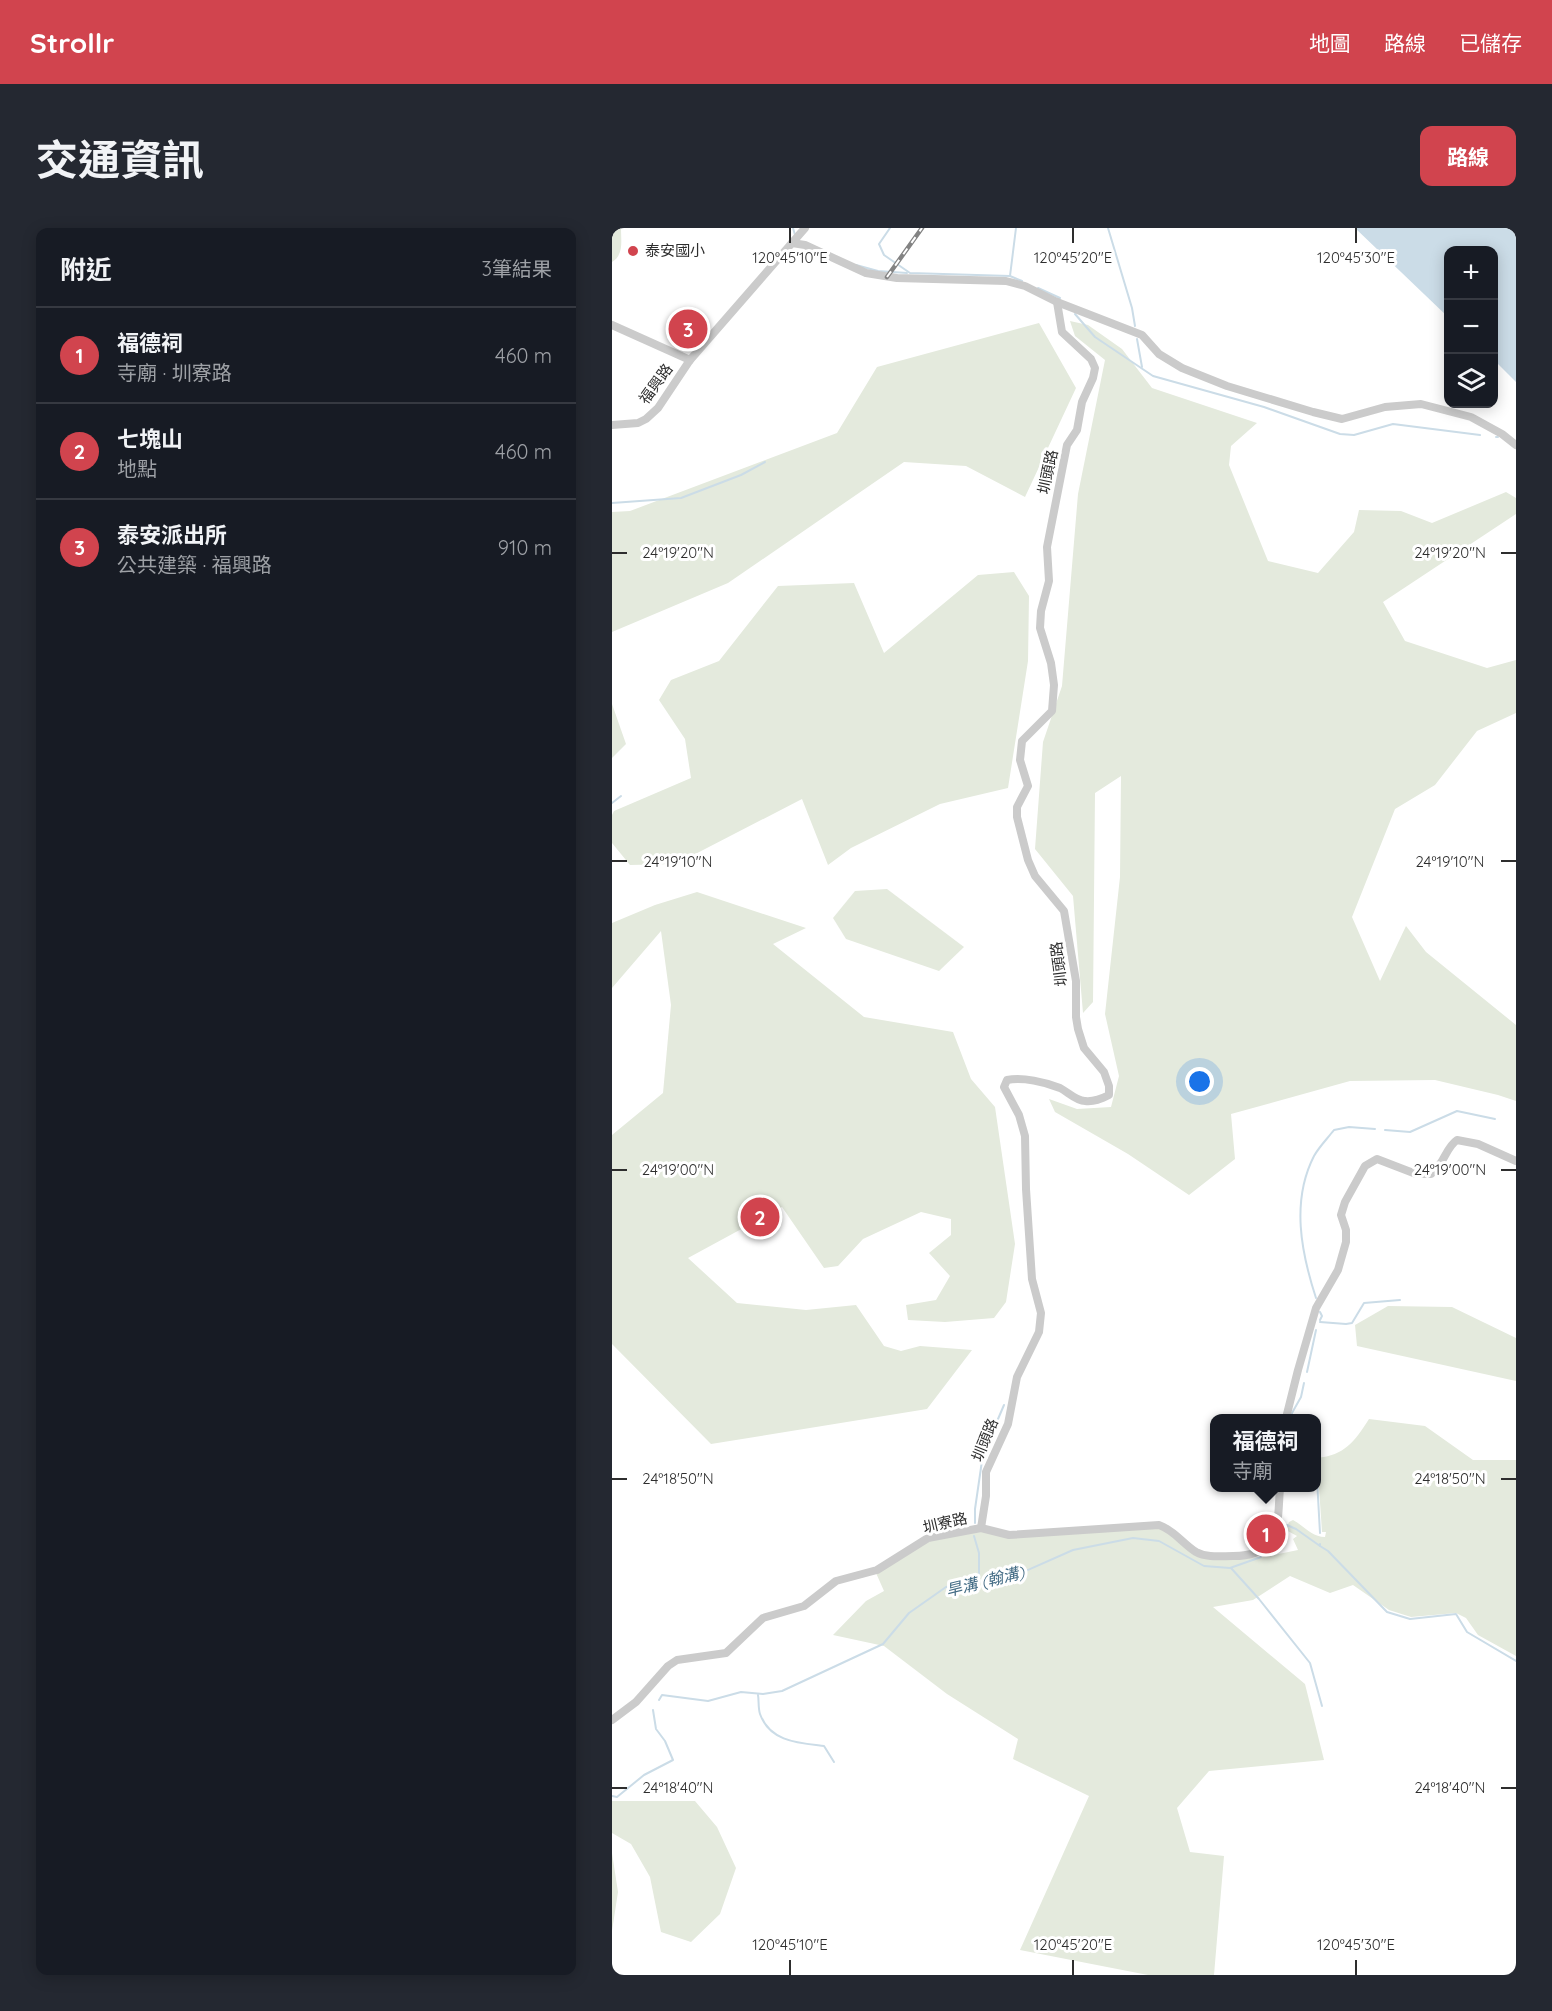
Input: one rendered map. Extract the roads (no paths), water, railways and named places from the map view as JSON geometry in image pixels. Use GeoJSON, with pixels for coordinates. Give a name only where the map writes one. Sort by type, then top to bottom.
{"type":"FeatureCollection","features":[{"type":"Feature","properties":{"kind":"street","name":"福興路"},"geometry":{"type":"LineString","coordinates":[[612,425],[639,423],[658,408],[690,360],[805,228]]}},
{"type":"Feature","properties":{"kind":"street"},"geometry":{"type":"LineString","coordinates":[[792,243],[805,245],[866,273],[897,278],[1006,281],[1025,286],[1057,302],[1142,335],[1159,354],[1182,368],[1227,386],[1342,419],[1385,407],[1421,404],[1471,417],[1502,434],[1516,445]]}},
{"type":"Feature","properties":{"kind":"street","name":"圳頭路"},"geometry":{"type":"LineString","coordinates":[[981,1528],[986,1496],[986,1473],[1008,1424],[1017,1377],[1038,1332],[1041,1313],[1032,1279],[1025,1136],[1019,1115],[1004,1087],[1007,1080],[1019,1079],[1047,1084],[1083,1102],[1109,1095],[1104,1072],[1084,1048],[1078,1029],[1076,981],[1064,911],[1035,876],[1028,860],[1017,817],[1017,807],[1028,786],[1020,760],[1022,741],[1052,711],[1054,685],[1051,663],[1040,628],[1041,611],[1049,581],[1047,547],[1067,445],[1077,430],[1082,402],[1095,368],[1091,359],[1062,332],[1057,302]]}},
{"type":"Feature","properties":{"kind":"street"},"geometry":{"type":"LineString","coordinates":[[612,326],[690,360]]}},
{"type":"Feature","properties":{"kind":"street"},"geometry":{"type":"LineString","coordinates":[[1287,1414],[1316,1308],[1338,1270],[1346,1242],[1346,1230],[1341,1215],[1345,1202],[1365,1166],[1377,1159],[1416,1174],[1431,1174],[1442,1164],[1449,1149],[1457,1140],[1478,1144],[1516,1161]]}},
{"type":"Feature","properties":{"kind":"street","name":"圳寮路"},"geometry":{"type":"LineString","coordinates":[[612,1720],[636,1702],[668,1666],[677,1660],[726,1653],[763,1618],[804,1606],[836,1581],[877,1570],[928,1538],[981,1528],[1009,1535],[1158,1525],[1168,1528],[1196,1552],[1207,1556],[1253,1554],[1270,1545],[1275,1534],[1280,1492]]}},
{"type":"Feature","properties":{"kind":"water"},"geometry":{"type":"Polygon","coordinates":[[[1355,228],[1516,228],[1516,382],[1498,364],[1498,246],[1444,246],[1444,313],[1355,228]]]}},
{"type":"Feature","properties":{"kind":"waterway"},"geometry":{"type":"LineString","coordinates":[[793,228],[795,235]]}},
{"type":"Feature","properties":{"kind":"waterway"},"geometry":{"type":"LineString","coordinates":[[890,228],[879,244],[884,255],[910,273],[1010,276],[1022,281]]}},
{"type":"Feature","properties":{"kind":"waterway"},"geometry":{"type":"LineString","coordinates":[[1010,276],[1016,228]]}},
{"type":"Feature","properties":{"kind":"waterway"},"geometry":{"type":"LineString","coordinates":[[1108,228],[1132,308],[1135,326]]}},
{"type":"Feature","properties":{"kind":"waterway"},"geometry":{"type":"LineString","coordinates":[[856,265],[878,271],[907,273]]}},
{"type":"Feature","properties":{"kind":"waterway"},"geometry":{"type":"LineString","coordinates":[[1038,288],[1060,298]]}},
{"type":"Feature","properties":{"kind":"waterway"},"geometry":{"type":"LineString","coordinates":[[1075,314],[1095,337],[1153,376],[1264,407],[1340,434],[1354,435],[1393,424],[1480,435]]}},
{"type":"Feature","properties":{"kind":"waterway"},"geometry":{"type":"LineString","coordinates":[[1137,339],[1142,367]]}},
{"type":"Feature","properties":{"kind":"waterway"},"geometry":{"type":"LineString","coordinates":[[612,503],[681,498],[741,475],[765,462]]}},
{"type":"Feature","properties":{"kind":"waterway"},"geometry":{"type":"LineString","coordinates":[[612,803],[621,796]]}},
{"type":"Feature","properties":{"kind":"waterway","name":"旱溝 (翰溝)"},"geometry":{"type":"LineString","coordinates":[[1385,1130],[1410,1132],[1457,1111],[1495,1119]]}},
{"type":"Feature","properties":{"kind":"waterway","name":"旱溝 (翰溝)"},"geometry":{"type":"LineString","coordinates":[[1316,1298],[1306,1263],[1301,1227],[1302,1191],[1307,1173],[1314,1156],[1334,1130],[1349,1127],[1375,1129]]}},
{"type":"Feature","properties":{"kind":"waterway"},"geometry":{"type":"LineString","coordinates":[[1320,1322],[1352,1323],[1364,1303],[1400,1300]]}},
{"type":"Feature","properties":{"kind":"waterway","name":"旱溝 (翰溝)"},"geometry":{"type":"LineString","coordinates":[[1320,1312],[1322,1316],[1320,1320]]}},
{"type":"Feature","properties":{"kind":"waterway","name":"旱溝 (翰溝)"},"geometry":{"type":"LineString","coordinates":[[1307,1372],[1316,1330]]}},
{"type":"Feature","properties":{"kind":"waterway","name":"旱溝 (翰溝)"},"geometry":{"type":"LineString","coordinates":[[1292,1414],[1301,1397],[1304,1383]]}},
{"type":"Feature","properties":{"kind":"waterway"},"geometry":{"type":"LineString","coordinates":[[975,1523],[983,1454],[1004,1405]]}},
{"type":"Feature","properties":{"kind":"waterway","name":"旱溝 (翰溝)"},"geometry":{"type":"LineString","coordinates":[[1318,1492],[1320,1533]]}},
{"type":"Feature","properties":{"kind":"waterway","name":"旱溝 (翰溝)"},"geometry":{"type":"LineString","coordinates":[[1269,1550],[1279,1541],[1287,1525],[1320,1546],[1320,1544]]}},
{"type":"Feature","properties":{"kind":"waterway"},"geometry":{"type":"LineString","coordinates":[[974,1536],[979,1553],[979,1580]]}},
{"type":"Feature","properties":{"kind":"waterway","name":"旱溝 (翰溝)"},"geometry":{"type":"LineString","coordinates":[[659,1700],[662,1695],[708,1701],[741,1692],[763,1694],[782,1691],[883,1644],[909,1613],[946,1587],[1012,1577],[1073,1550],[1133,1538],[1159,1541],[1204,1566],[1230,1568],[1261,1557]]}},
{"type":"Feature","properties":{"kind":"waterway"},"geometry":{"type":"LineString","coordinates":[[1320,1546],[1328,1551],[1387,1612],[1410,1619],[1456,1614],[1467,1632],[1516,1661]]}},
{"type":"Feature","properties":{"kind":"waterway"},"geometry":{"type":"LineString","coordinates":[[1231,1568],[1310,1663],[1322,1706]]}},
{"type":"Feature","properties":{"kind":"waterway"},"geometry":{"type":"LineString","coordinates":[[758,1695],[760,1714],[771,1730],[778,1736],[795,1742],[824,1746],[834,1762]]}},
{"type":"Feature","properties":{"kind":"waterway","name":"旱溝 (翰溝)"},"geometry":{"type":"LineString","coordinates":[[612,1796],[617,1797],[644,1775],[673,1760],[665,1741],[656,1729],[653,1710]]}},
{"type":"Feature","properties":{"kind":"railway"},"geometry":{"type":"LineString","coordinates":[[887,277],[922,228]]}},
{"type":"Feature","properties":{"kind":"place","name":"泰安國小"},"geometry":{"type":"Point","coordinates":[633,251]}},
{"type":"Feature","properties":{"kind":"place","name":"泰安派出所"},"geometry":{"type":"Point","coordinates":[688,329]}},
{"type":"Feature","properties":{"kind":"place","name":"七塊山"},"geometry":{"type":"Point","coordinates":[760,1217]}},
{"type":"Feature","properties":{"kind":"place","name":"福德祠"},"geometry":{"type":"Point","coordinates":[1266,1534]}}]}
